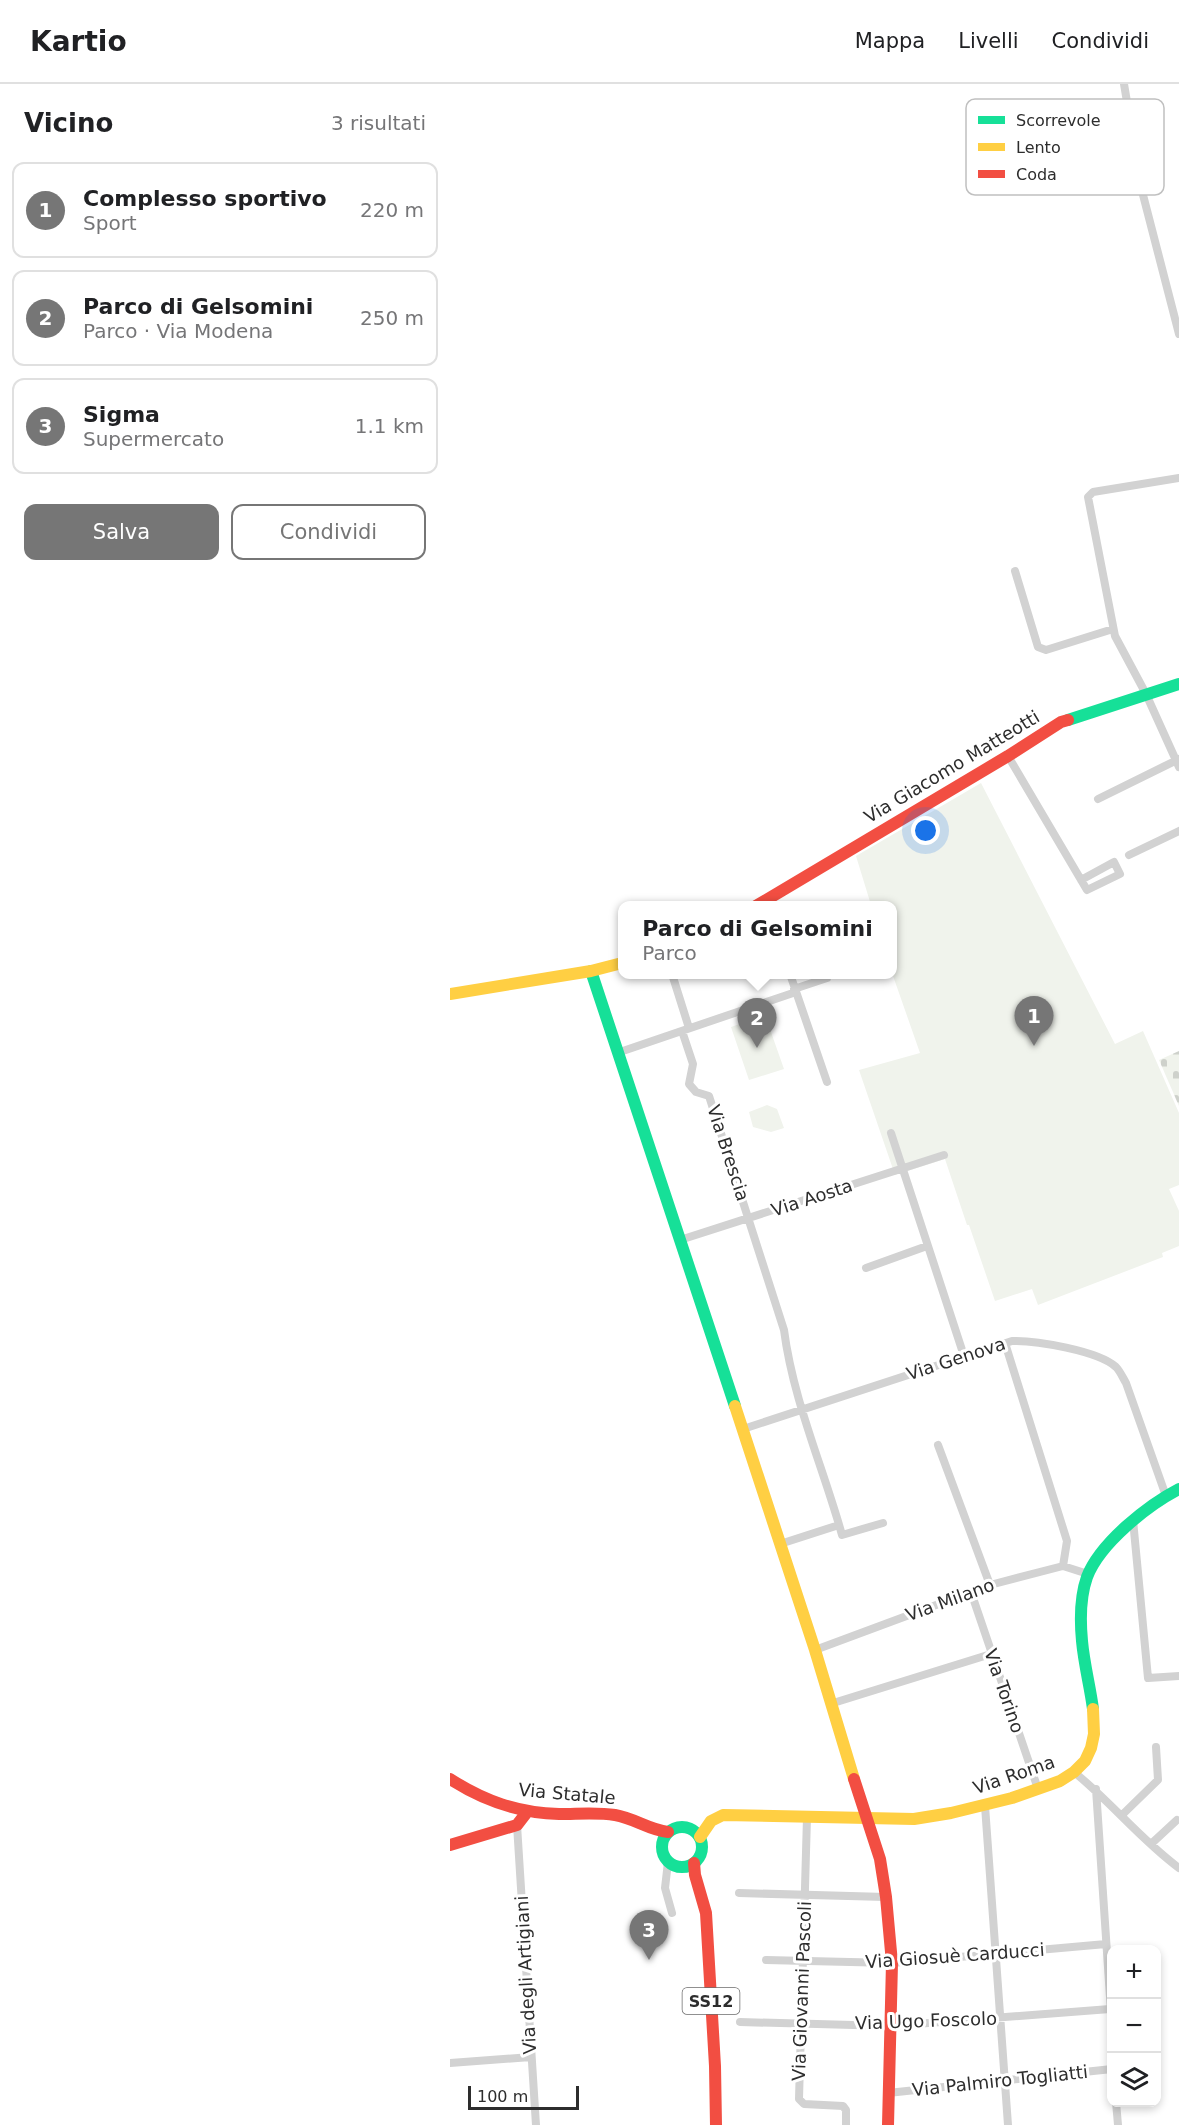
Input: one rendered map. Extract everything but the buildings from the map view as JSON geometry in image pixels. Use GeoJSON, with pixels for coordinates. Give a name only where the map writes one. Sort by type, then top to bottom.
{"type":"FeatureCollection","features":[{"type":"Feature","properties":{"kind":"street"},"geometry":{"type":"LineString","coordinates":[[1124,84],[1126,99]]}},
{"type":"Feature","properties":{"kind":"street"},"geometry":{"type":"LineString","coordinates":[[1143,195],[1179,334]]}},
{"type":"Feature","properties":{"kind":"street"},"geometry":{"type":"LineString","coordinates":[[1098,799],[1178,762],[1115,636],[1088,497],[1093,492],[1179,477]]}},
{"type":"Feature","properties":{"kind":"street"},"geometry":{"type":"LineString","coordinates":[[1015,571],[1038,647],[1046,650],[1113,629]]}},
{"type":"Feature","properties":{"kind":"street","name":"Via Giacomo Matteotti"},"geometry":{"type":"LineString","coordinates":[[768,901],[1061,722],[1179,684]]}},
{"type":"Feature","properties":{"kind":"street"},"geometry":{"type":"LineString","coordinates":[[1008,756],[1081,880]]}},
{"type":"Feature","properties":{"kind":"street"},"geometry":{"type":"LineString","coordinates":[[1129,855],[1179,831]]}},
{"type":"Feature","properties":{"kind":"street"},"geometry":{"type":"LineString","coordinates":[[450,994],[591,971],[618,964]]}},
{"type":"Feature","properties":{"kind":"street"},"geometry":{"type":"LineString","coordinates":[[591,971],[815,1650],[880,1859],[892,1963],[888,2125]]}},
{"type":"Feature","properties":{"kind":"street"},"geometry":{"type":"LineString","coordinates":[[673,979],[686,1030]]}},
{"type":"Feature","properties":{"kind":"street"},"geometry":{"type":"LineString","coordinates":[[791,979],[826,1082]]}},
{"type":"Feature","properties":{"kind":"street"},"geometry":{"type":"LineString","coordinates":[[617,1053],[825,979]]}},
{"type":"Feature","properties":{"kind":"street","name":"Via Brescia"},"geometry":{"type":"LineString","coordinates":[[686,1030],[693,1064],[689,1084],[696,1092],[709,1096],[749,1218]]}},
{"type":"Feature","properties":{"kind":"street"},"geometry":{"type":"LineString","coordinates":[[891,1133],[963,1356]]}},
{"type":"Feature","properties":{"kind":"street","name":"Via Aosta"},"geometry":{"type":"LineString","coordinates":[[680,1240],[944,1155]]}},
{"type":"Feature","properties":{"kind":"street"},"geometry":{"type":"LineString","coordinates":[[749,1218],[784,1330],[803,1409],[842,1535],[883,1523]]}},
{"type":"Feature","properties":{"kind":"street"},"geometry":{"type":"LineString","coordinates":[[866,1268],[927,1246]]}},
{"type":"Feature","properties":{"kind":"street","name":"Via Genova"},"geometry":{"type":"LineString","coordinates":[[743,1430],[963,1356],[1005,1343],[1021,1341],[1085,1352],[1116,1367],[1126,1383],[1166,1496]]}},
{"type":"Feature","properties":{"kind":"street"},"geometry":{"type":"LineString","coordinates":[[1005,1343],[1067,1541],[1063,1566],[1088,1574]]}},
{"type":"Feature","properties":{"kind":"street"},"geometry":{"type":"LineString","coordinates":[[938,1445],[990,1585]]}},
{"type":"Feature","properties":{"kind":"street","name":"Via Roma"},"geometry":{"type":"LineString","coordinates":[[690,1828],[708,1824],[723,1815],[914,1819],[985,1806],[1038,1790],[1074,1772],[1088,1754],[1096,1724],[1081,1637],[1083,1594],[1088,1574],[1104,1550],[1132,1520],[1179,1489]]}},
{"type":"Feature","properties":{"kind":"street"},"geometry":{"type":"LineString","coordinates":[[1132,1520],[1148,1678],[1179,1676]]}},
{"type":"Feature","properties":{"kind":"street"},"geometry":{"type":"LineString","coordinates":[[780,1544],[839,1524]]}},
{"type":"Feature","properties":{"kind":"street","name":"Via Milano"},"geometry":{"type":"LineString","coordinates":[[815,1650],[990,1585],[1063,1566]]}},
{"type":"Feature","properties":{"kind":"street","name":"Via Torino"},"geometry":{"type":"LineString","coordinates":[[971,1592],[1038,1790]]}},
{"type":"Feature","properties":{"kind":"street"},"geometry":{"type":"LineString","coordinates":[[830,1704],[991,1654]]}},
{"type":"Feature","properties":{"kind":"street"},"geometry":{"type":"LineString","coordinates":[[1122,1815],[1158,1780],[1156,1747]]}},
{"type":"Feature","properties":{"kind":"street"},"geometry":{"type":"LineString","coordinates":[[1074,1772],[1096,1789],[1151,1844],[1179,1868]]}},
{"type":"Feature","properties":{"kind":"street","name":"Via Statale"},"geometry":{"type":"LineString","coordinates":[[450,1779],[487,1800],[527,1812],[554,1815],[611,1815],[626,1818],[665,1838]]}},
{"type":"Feature","properties":{"kind":"street"},"geometry":{"type":"LineString","coordinates":[[1096,1789],[1109,1999]]}},
{"type":"Feature","properties":{"kind":"street"},"geometry":{"type":"LineString","coordinates":[[985,1806],[1008,2125]]}},
{"type":"Feature","properties":{"kind":"street"},"geometry":{"type":"LineString","coordinates":[[450,1845],[517,1825],[527,1812]]}},
{"type":"Feature","properties":{"kind":"street","name":"Via Giovanni Pascoli"},"geometry":{"type":"LineString","coordinates":[[807,1817],[801,1962],[799,2099],[800,2103],[804,2104],[843,2106],[846,2110],[846,2125]]}},
{"type":"Feature","properties":{"kind":"street"},"geometry":{"type":"LineString","coordinates":[[1151,1844],[1177,1820]]}},
{"type":"Feature","properties":{"kind":"street"},"geometry":{"type":"LineString","coordinates":[[700,1838],[708,1824]]}},
{"type":"Feature","properties":{"kind":"street","name":"Via degli Artigiani"},"geometry":{"type":"LineString","coordinates":[[517,1825],[536,2125]]}},
{"type":"Feature","properties":{"kind":"street"},"geometry":{"type":"LineString","coordinates":[[681,1827],[690,1828],[700,1838],[702,1851],[694,1863],[695,1878],[681,1867],[668,1862],[663,1855],[665,1838],[681,1827]]}},
{"type":"Feature","properties":{"kind":"street"},"geometry":{"type":"LineString","coordinates":[[668,1862],[665,1888],[672,1913]]}},
{"type":"Feature","properties":{"kind":"street"},"geometry":{"type":"LineString","coordinates":[[681,1867],[694,1863]]}},
{"type":"Feature","properties":{"kind":"street","name":"SS12"},"geometry":{"type":"LineString","coordinates":[[695,1878],[703,1895],[706,1913],[716,2125]]}},
{"type":"Feature","properties":{"kind":"street"},"geometry":{"type":"LineString","coordinates":[[739,1893],[886,1897]]}},
{"type":"Feature","properties":{"kind":"street","name":"Via Giosuè Carducci"},"geometry":{"type":"LineString","coordinates":[[766,1960],[892,1963],[1106,1944]]}},
{"type":"Feature","properties":{"kind":"street","name":"Via Ugo Foscolo"},"geometry":{"type":"LineString","coordinates":[[741,2022],[890,2026],[1107,2009]]}},
{"type":"Feature","properties":{"kind":"street"},"geometry":{"type":"LineString","coordinates":[[450,2063],[531,2057]]}},
{"type":"Feature","properties":{"kind":"street","name":"Via Palmiro Togliatti"},"geometry":{"type":"LineString","coordinates":[[888,2093],[1107,2070]]}},
{"type":"Feature","properties":{"kind":"street"},"geometry":{"type":"LineString","coordinates":[[1116,2107],[1118,2125]]}},
{"type":"Feature","properties":{"kind":"green space"},"geometry":{"type":"Polygon","coordinates":[[[981,783],[1115,1044],[1143,1031],[1179,1113],[1179,1185],[1169,1189],[1179,1211],[1179,1246],[1162,1253],[1163,1257],[1038,1305],[1032,1289],[995,1301],[945,1159],[895,1175],[859,1070],[920,1053],[894,979],[897,979],[897,901],[870,901],[856,856],[981,783]]]}},
{"type":"Feature","properties":{"kind":"green space"},"geometry":{"type":"Polygon","coordinates":[[[765,1015],[784,1069],[749,1080],[731,1027],[765,1015]]]}},
{"type":"Feature","properties":{"kind":"green space"},"geometry":{"type":"Polygon","coordinates":[[[1179,1051],[1179,1106],[1159,1060],[1179,1051]]]}},
{"type":"Feature","properties":{"kind":"green space"},"geometry":{"type":"Polygon","coordinates":[[[767,1105],[777,1109],[784,1128],[771,1132],[753,1127],[749,1112],[767,1105]]]}},
{"type":"Feature","properties":{"kind":"traffic: fast"},"geometry":{"type":"LineString","coordinates":[[1068,720],[1179,684]]}},
{"type":"Feature","properties":{"kind":"traffic: fast"},"geometry":{"type":"LineString","coordinates":[[591,971],[735,1406]]}},
{"type":"Feature","properties":{"kind":"traffic: fast"},"geometry":{"type":"LineString","coordinates":[[1093,1709],[1081,1625],[1082,1601],[1087,1577],[1102,1551],[1126,1526],[1179,1489]]}},
{"type":"Feature","properties":{"kind":"traffic: fast"},"geometry":{"type":"LineString","coordinates":[[682,1827],[690,1828],[696,1833],[701,1839],[702,1847],[701,1855],[696,1861],[690,1866],[682,1867],[674,1866],[668,1861],[663,1855],[662,1847],[663,1839],[668,1833],[674,1828],[682,1827]]}},
{"type":"Feature","properties":{"kind":"traffic: slow"},"geometry":{"type":"LineString","coordinates":[[450,994],[591,971],[618,964]]}},
{"type":"Feature","properties":{"kind":"traffic: slow"},"geometry":{"type":"LineString","coordinates":[[735,1406],[815,1650],[854,1779]]}},
{"type":"Feature","properties":{"kind":"traffic: slow"},"geometry":{"type":"LineString","coordinates":[[700,1837],[711,1821],[723,1815],[914,1819],[951,1813],[1012,1798],[1060,1781],[1085,1761],[1094,1734],[1093,1709]]}},
{"type":"Feature","properties":{"kind":"traffic: jam"},"geometry":{"type":"LineString","coordinates":[[764,901],[1061,722],[1068,720]]}},
{"type":"Feature","properties":{"kind":"traffic: jam"},"geometry":{"type":"LineString","coordinates":[[450,1779],[476,1794],[515,1808],[544,1813],[615,1815],[668,1832]]}},
{"type":"Feature","properties":{"kind":"traffic: jam"},"geometry":{"type":"LineString","coordinates":[[854,1779],[880,1859],[886,1897],[892,1963],[888,2125]]}},
{"type":"Feature","properties":{"kind":"traffic: jam"},"geometry":{"type":"LineString","coordinates":[[450,1845],[517,1825],[527,1812]]}},
{"type":"Feature","properties":{"kind":"traffic: jam"},"geometry":{"type":"LineString","coordinates":[[694,1863],[695,1875],[706,1913],[716,2125]]}},
{"type":"Feature","properties":{"kind":"place","name":"Complesso sportivo"},"geometry":{"type":"Point","coordinates":[1034,1046]}},
{"type":"Feature","properties":{"kind":"place","name":"Parco di Gelsomini"},"geometry":{"type":"Point","coordinates":[757,1048]}},
{"type":"Feature","properties":{"kind":"place","name":"Sigma"},"geometry":{"type":"Point","coordinates":[649,1960]}}]}
